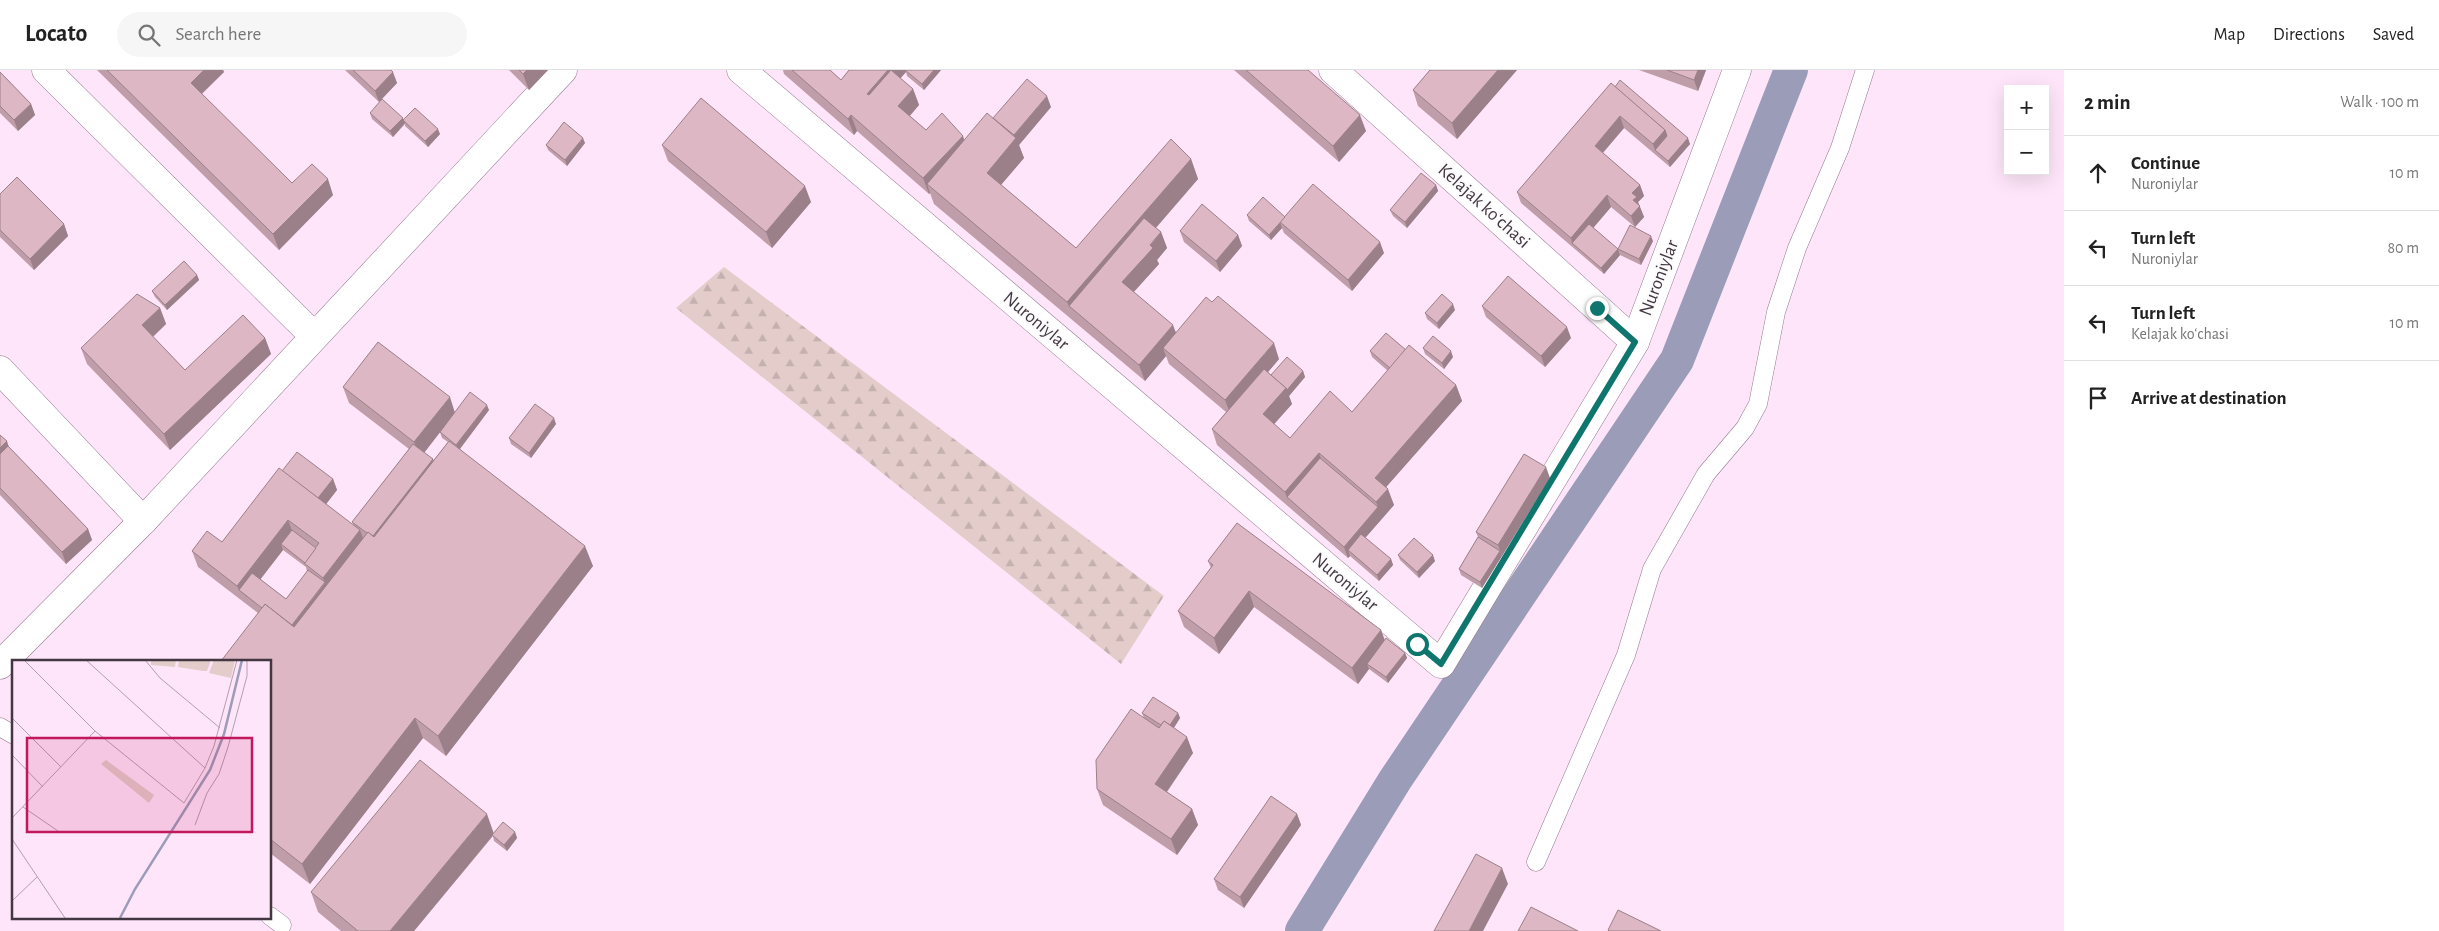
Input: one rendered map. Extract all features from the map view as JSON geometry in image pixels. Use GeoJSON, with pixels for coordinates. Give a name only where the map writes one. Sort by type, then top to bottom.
{"type":"FeatureCollection","features":[{"type":"Feature","properties":{"kind":"street"},"geometry":{"type":"LineString","coordinates":[[46,70],[314,336]]}},
{"type":"Feature","properties":{"kind":"street"},"geometry":{"type":"LineString","coordinates":[[0,665],[143,521],[563,70]]}},
{"type":"Feature","properties":{"kind":"street","name":"Nuroniylar"},"geometry":{"type":"LineString","coordinates":[[741,70],[1441,664],[1635,342],[1737,70]]}},
{"type":"Feature","properties":{"kind":"street","name":"Kelajak koʻchasi"},"geometry":{"type":"LineString","coordinates":[[1333,70],[1635,342]]}},
{"type":"Feature","properties":{"kind":"street"},"geometry":{"type":"LineString","coordinates":[[0,370],[143,521]]}},
{"type":"Feature","properties":{"kind":"lane"},"geometry":{"type":"LineString","coordinates":[[1536,862],[1626,655],[1652,570],[1706,474],[1745,428],[1758,404],[1776,312],[1797,248],[1840,148],[1865,70]]}},
{"type":"Feature","properties":{"kind":"lane"},"geometry":{"type":"LineString","coordinates":[[0,727],[12,734]]}},
{"type":"Feature","properties":{"kind":"green space"},"geometry":{"type":"Polygon","coordinates":[[[724,267],[1164,596],[1121,664],[676,308],[724,267]]]}},
{"type":"Feature","properties":{"kind":"building"},"geometry":{"type":"Polygon","coordinates":[[[107,70],[204,70],[191,83],[292,183],[312,164],[328,179],[273,234],[107,70]]]}},
{"type":"Feature","properties":{"kind":"building"},"geometry":{"type":"Polygon","coordinates":[[[353,70],[391,70],[393,72],[375,91],[353,70]]]}},
{"type":"Feature","properties":{"kind":"building"},"geometry":{"type":"Polygon","coordinates":[[[519,70],[527,70],[523,74],[519,70]]]}},
{"type":"Feature","properties":{"kind":"building"},"geometry":{"type":"Polygon","coordinates":[[[792,70],[830,70],[841,80],[849,70],[888,70],[867,94],[869,95],[891,70],[913,89],[898,106],[926,130],[942,113],[963,136],[923,178],[851,115],[848,119],[792,70]]]}},
{"type":"Feature","properties":{"kind":"building"},"geometry":{"type":"Polygon","coordinates":[[[905,70],[934,70],[922,84],[905,70]]]}},
{"type":"Feature","properties":{"kind":"building"},"geometry":{"type":"Polygon","coordinates":[[[1246,70],[1308,70],[1360,115],[1333,146],[1246,70]]]}},
{"type":"Feature","properties":{"kind":"building"},"geometry":{"type":"Polygon","coordinates":[[[1430,70],[1498,70],[1452,123],[1413,90],[1430,70]]]}},
{"type":"Feature","properties":{"kind":"building"},"geometry":{"type":"Polygon","coordinates":[[[1667,70],[1698,70],[1694,80],[1667,70]]]}},
{"type":"Feature","properties":{"kind":"building"},"geometry":{"type":"Polygon","coordinates":[[[0,72],[31,104],[14,120],[0,106],[0,72]]]}},
{"type":"Feature","properties":{"kind":"building"},"geometry":{"type":"Polygon","coordinates":[[[1027,79],[1047,96],[1014,135],[993,118],[1027,79]]]}},
{"type":"Feature","properties":{"kind":"building"},"geometry":{"type":"Polygon","coordinates":[[[1620,80],[1688,138],[1668,161],[1655,150],[1667,136],[1665,130],[1615,87],[1620,80]]]}},
{"type":"Feature","properties":{"kind":"building"},"geometry":{"type":"Polygon","coordinates":[[[1611,83],[1665,130],[1653,144],[1620,116],[1595,146],[1640,185],[1632,193],[1637,197],[1633,200],[1640,206],[1631,216],[1607,195],[1571,238],[1517,192],[1611,83]]]}},
{"type":"Feature","properties":{"kind":"building"},"geometry":{"type":"Polygon","coordinates":[[[701,98],[805,186],[766,232],[662,145],[701,98]]]}},
{"type":"Feature","properties":{"kind":"building"},"geometry":{"type":"Polygon","coordinates":[[[382,99],[403,118],[390,131],[370,113],[382,99]]]}},
{"type":"Feature","properties":{"kind":"building"},"geometry":{"type":"Polygon","coordinates":[[[415,108],[438,129],[425,141],[403,120],[415,108]]]}},
{"type":"Feature","properties":{"kind":"building"},"geometry":{"type":"Polygon","coordinates":[[[987,113],[1016,138],[987,173],[1076,248],[1171,139],[1191,159],[1067,302],[927,184],[987,113]]]}},
{"type":"Feature","properties":{"kind":"building"},"geometry":{"type":"Polygon","coordinates":[[[564,122],[583,138],[565,160],[546,145],[564,122]]]}},
{"type":"Feature","properties":{"kind":"building"},"geometry":{"type":"Polygon","coordinates":[[[1421,173],[1436,185],[1405,222],[1390,210],[1421,173]]]}},
{"type":"Feature","properties":{"kind":"building"},"geometry":{"type":"Polygon","coordinates":[[[17,177],[64,224],[30,259],[0,230],[0,194],[17,177]]]}},
{"type":"Feature","properties":{"kind":"building"},"geometry":{"type":"Polygon","coordinates":[[[1313,184],[1380,242],[1348,280],[1280,222],[1313,184]]]}},
{"type":"Feature","properties":{"kind":"building"},"geometry":{"type":"Polygon","coordinates":[[[1263,197],[1285,217],[1269,235],[1247,215],[1263,197]]]}},
{"type":"Feature","properties":{"kind":"building"},"geometry":{"type":"Polygon","coordinates":[[[1202,204],[1238,235],[1216,261],[1180,231],[1202,204]]]}},
{"type":"Feature","properties":{"kind":"building"},"geometry":{"type":"Polygon","coordinates":[[[1144,218],[1161,232],[1150,245],[1153,248],[1122,282],[1173,325],[1139,365],[1069,306],[1144,218]]]}},
{"type":"Feature","properties":{"kind":"building"},"geometry":{"type":"Polygon","coordinates":[[[1589,224],[1618,249],[1601,268],[1572,243],[1589,224]]]}},
{"type":"Feature","properties":{"kind":"building"},"geometry":{"type":"Polygon","coordinates":[[[1630,225],[1651,236],[1639,259],[1618,249],[1630,225]]]}},
{"type":"Feature","properties":{"kind":"building"},"geometry":{"type":"Polygon","coordinates":[[[184,261],[197,275],[165,305],[152,291],[184,261]]]}},
{"type":"Feature","properties":{"kind":"building"},"geometry":{"type":"Polygon","coordinates":[[[1508,276],[1567,327],[1541,356],[1482,306],[1508,276]]]}},
{"type":"Feature","properties":{"kind":"building"},"geometry":{"type":"Polygon","coordinates":[[[137,294],[160,308],[142,325],[185,370],[243,315],[265,338],[164,434],[81,348],[137,294]]]}},
{"type":"Feature","properties":{"kind":"building"},"geometry":{"type":"Polygon","coordinates":[[[1442,294],[1453,304],[1437,323],[1425,313],[1442,294]]]}},
{"type":"Feature","properties":{"kind":"building"},"geometry":{"type":"Polygon","coordinates":[[[1218,296],[1274,343],[1225,400],[1163,348],[1206,297],[1212,302],[1218,296]]]}},
{"type":"Feature","properties":{"kind":"building"},"geometry":{"type":"Polygon","coordinates":[[[1386,333],[1406,350],[1390,368],[1370,351],[1386,333]]]}},
{"type":"Feature","properties":{"kind":"building"},"geometry":{"type":"Polygon","coordinates":[[[1433,336],[1451,351],[1442,363],[1423,348],[1433,336]]]}},
{"type":"Feature","properties":{"kind":"building"},"geometry":{"type":"Polygon","coordinates":[[[378,342],[450,397],[414,442],[343,387],[378,342]]]}},
{"type":"Feature","properties":{"kind":"building"},"geometry":{"type":"Polygon","coordinates":[[[1409,345],[1456,385],[1375,478],[1388,489],[1376,502],[1319,453],[1285,492],[1212,429],[1264,369],[1286,388],[1263,414],[1290,438],[1330,391],[1352,412],[1409,345]]]}},
{"type":"Feature","properties":{"kind":"building"},"geometry":{"type":"Polygon","coordinates":[[[1287,357],[1303,371],[1287,390],[1271,375],[1287,357]]]}},
{"type":"Feature","properties":{"kind":"building"},"geometry":{"type":"Polygon","coordinates":[[[470,392],[487,405],[456,445],[440,432],[470,392]]]}},
{"type":"Feature","properties":{"kind":"building"},"geometry":{"type":"Polygon","coordinates":[[[535,404],[554,418],[529,453],[509,438],[535,404]]]}},
{"type":"Feature","properties":{"kind":"building"},"geometry":{"type":"Polygon","coordinates":[[[0,435],[7,441],[0,448],[0,435]]]}},
{"type":"Feature","properties":{"kind":"building"},"geometry":{"type":"Polygon","coordinates":[[[449,441],[585,546],[438,736],[415,718],[302,864],[271,840],[271,660],[222,660],[265,604],[294,627],[368,532],[374,537],[449,441]]]}},
{"type":"Feature","properties":{"kind":"building"},"geometry":{"type":"Polygon","coordinates":[[[413,444],[433,459],[373,536],[352,522],[413,444]]]}},
{"type":"Feature","properties":{"kind":"building"},"geometry":{"type":"Polygon","coordinates":[[[8,446],[88,529],[62,552],[0,488],[0,454],[8,446]]]}},
{"type":"Feature","properties":{"kind":"building"},"geometry":{"type":"Polygon","coordinates":[[[297,452],[333,479],[318,498],[282,471],[297,452]]]}},
{"type":"Feature","properties":{"kind":"building"},"geometry":{"type":"Polygon","coordinates":[[[1524,454],[1546,467],[1498,545],[1476,532],[1524,454]]]}},
{"type":"Feature","properties":{"kind":"building"},"geometry":{"type":"Polygon","coordinates":[[[1320,458],[1378,507],[1344,547],[1287,497],[1320,458]]]}},
{"type":"Feature","properties":{"kind":"building"},"geometry":{"type":"Polygon","coordinates":[[[279,468],[360,530],[323,578],[304,563],[319,543],[288,520],[237,586],[192,551],[207,531],[222,542],[279,468]]]}},
{"type":"Feature","properties":{"kind":"building"},"geometry":{"type":"Polygon","coordinates":[[[1237,523],[1381,630],[1352,668],[1249,591],[1214,638],[1178,611],[1213,565],[1208,561],[1237,523]]]}},
{"type":"Feature","properties":{"kind":"building"},"geometry":{"type":"Polygon","coordinates":[[[292,530],[316,548],[305,563],[281,544],[292,530]]]}},
{"type":"Feature","properties":{"kind":"building"},"geometry":{"type":"Polygon","coordinates":[[[1361,534],[1391,559],[1377,575],[1348,550],[1361,534]]]}},
{"type":"Feature","properties":{"kind":"building"},"geometry":{"type":"Polygon","coordinates":[[[1478,537],[1500,551],[1480,582],[1459,569],[1478,537]]]}},
{"type":"Feature","properties":{"kind":"building"},"geometry":{"type":"Polygon","coordinates":[[[1414,538],[1433,555],[1417,572],[1398,555],[1414,538]]]}},
{"type":"Feature","properties":{"kind":"building"},"geometry":{"type":"Polygon","coordinates":[[[308,570],[325,582],[292,625],[265,604],[262,608],[239,590],[252,573],[286,599],[308,570]]]}},
{"type":"Feature","properties":{"kind":"building"},"geometry":{"type":"Polygon","coordinates":[[[1386,638],[1405,653],[1386,677],[1367,664],[1386,638]]]}},
{"type":"Feature","properties":{"kind":"building"},"geometry":{"type":"Polygon","coordinates":[[[1153,697],[1178,713],[1170,725],[1164,721],[1161,725],[1142,713],[1153,697]]]}},
{"type":"Feature","properties":{"kind":"building"},"geometry":{"type":"Polygon","coordinates":[[[1131,709],[1159,728],[1164,721],[1187,737],[1155,784],[1192,809],[1171,839],[1097,789],[1096,760],[1131,709]]]}},
{"type":"Feature","properties":{"kind":"building"},"geometry":{"type":"Polygon","coordinates":[[[420,760],[487,814],[390,931],[358,931],[311,892],[420,760]]]}},
{"type":"Feature","properties":{"kind":"building"},"geometry":{"type":"Polygon","coordinates":[[[1271,796],[1297,814],[1240,897],[1214,879],[1271,796]]]}},
{"type":"Feature","properties":{"kind":"building"},"geometry":{"type":"Polygon","coordinates":[[[503,822],[515,832],[504,845],[492,835],[503,822]]]}},
{"type":"Feature","properties":{"kind":"building"},"geometry":{"type":"Polygon","coordinates":[[[1476,854],[1502,868],[1469,931],[1434,931],[1476,854]]]}},
{"type":"Feature","properties":{"kind":"building"},"geometry":{"type":"Polygon","coordinates":[[[1531,907],[1578,931],[1518,931],[1531,907]]]}},
{"type":"Feature","properties":{"kind":"building"},"geometry":{"type":"Polygon","coordinates":[[[1618,910],[1661,931],[1609,931],[1618,910]]]}},
{"type":"Feature","properties":{"kind":"waterway"},"geometry":{"type":"LineString","coordinates":[[1302,931],[1395,780],[1677,360],[1791,70]]}},
{"type":"Feature","properties":{"kind":"route"},"geometry":{"type":"LineString","coordinates":[[1417,644],[1441,664],[1635,342],[1597,308]]}}]}
